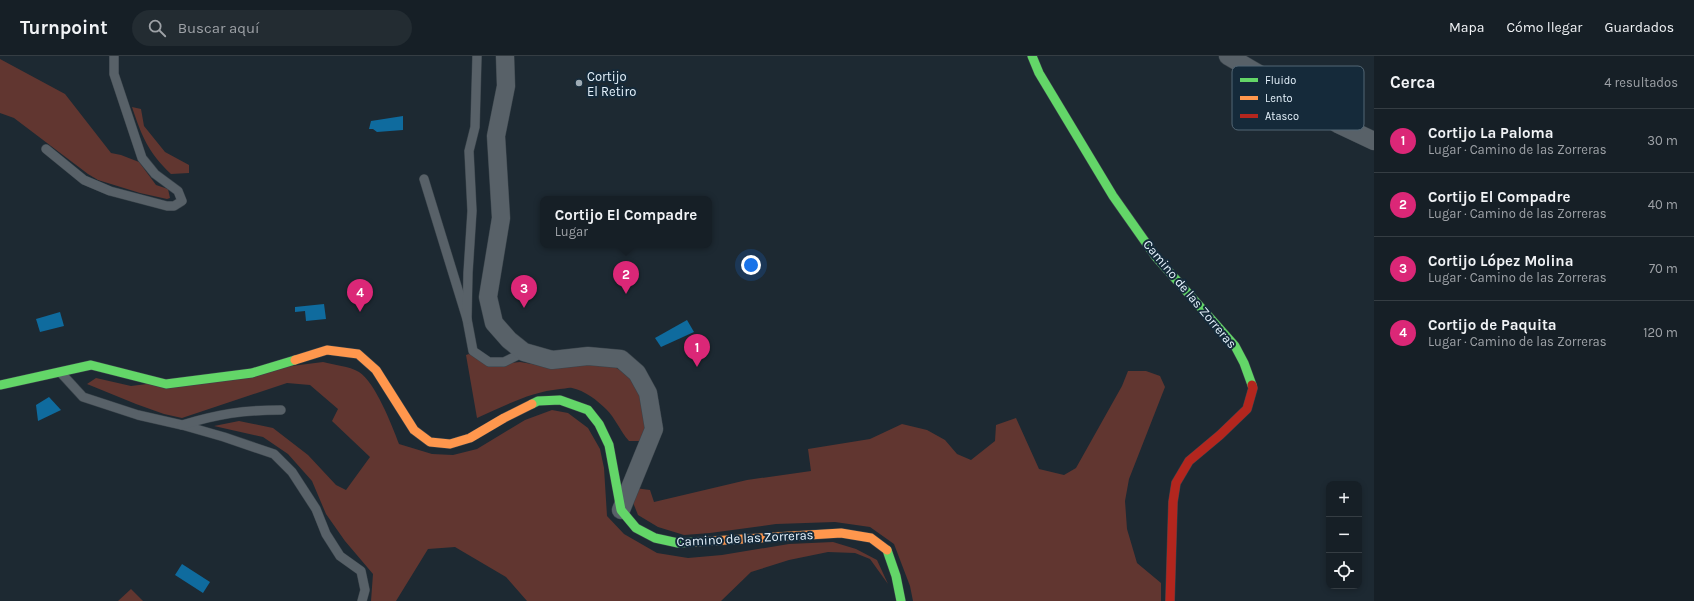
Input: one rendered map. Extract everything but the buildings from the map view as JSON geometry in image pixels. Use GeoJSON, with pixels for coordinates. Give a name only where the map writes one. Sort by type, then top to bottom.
{"type":"FeatureCollection","features":[{"type":"Feature","properties":{"kind":"street"},"geometry":{"type":"LineString","coordinates":[[506,56],[506,86],[496,136],[501,218],[488,297],[494,323],[509,340],[524,352],[552,360],[588,356],[621,360],[637,373],[648,393],[654,428],[621,510]]}},
{"type":"Feature","properties":{"kind":"street","name":"Camino de las Zorreras"},"geometry":{"type":"LineString","coordinates":[[1032,56],[1039,73],[1113,196],[1156,257],[1235,346],[1244,363],[1252,388],[1247,409],[1220,435],[1189,461],[1176,483],[1170,561],[1170,601]]}},
{"type":"Feature","properties":{"kind":"street"},"geometry":{"type":"LineString","coordinates":[[1228,56],[1246,66]]}},
{"type":"Feature","properties":{"kind":"street"},"geometry":{"type":"LineString","coordinates":[[1351,130],[1374,141]]}},
{"type":"Feature","properties":{"kind":"street","name":"Camino de las Zorreras"},"geometry":{"type":"LineString","coordinates":[[0,385],[91,365],[166,384],[252,373],[327,350],[358,354],[376,370],[414,430],[430,442],[450,444],[470,438],[504,418],[538,401],[560,400],[588,410],[599,424],[609,445],[621,510],[636,528],[655,538],[678,543],[841,532],[871,538],[887,550],[896,576],[901,601]]}},
{"type":"Feature","properties":{"kind":"lane"},"geometry":{"type":"LineString","coordinates":[[46,149],[84,180],[110,191],[167,206],[174,206],[182,201],[178,191],[156,174],[142,158],[114,74],[114,56]]}},
{"type":"Feature","properties":{"kind":"lane"},"geometry":{"type":"LineString","coordinates":[[467,319],[472,211],[468,151],[475,127],[477,56]]}},
{"type":"Feature","properties":{"kind":"lane"},"geometry":{"type":"LineString","coordinates":[[424,179],[467,319],[473,351],[489,362],[504,362],[524,352]]}},
{"type":"Feature","properties":{"kind":"lane"},"geometry":{"type":"LineString","coordinates":[[60,372],[83,397],[138,415],[182,425],[274,454],[292,472],[316,509],[326,534],[340,556],[361,571],[365,590],[362,601]]}},
{"type":"Feature","properties":{"kind":"lane"},"geometry":{"type":"LineString","coordinates":[[182,425],[213,416],[242,411],[280,410]]}},
{"type":"Feature","properties":{"kind":"shaded area"},"geometry":{"type":"Polygon","coordinates":[[[0,59],[65,94],[111,153],[139,162],[156,185],[168,189],[170,198],[167,199],[140,193],[98,180],[14,118],[0,113],[0,59]]]}},
{"type":"Feature","properties":{"kind":"shaded area"},"geometry":{"type":"Polygon","coordinates":[[[132,107],[141,109],[144,126],[165,152],[189,165],[189,173],[171,174],[163,166],[147,144],[132,107]]]}},
{"type":"Feature","properties":{"kind":"shaded area"},"geometry":{"type":"Polygon","coordinates":[[[469,354],[488,365],[520,362],[550,367],[591,363],[611,365],[627,374],[639,391],[645,418],[644,435],[639,441],[629,441],[613,417],[603,406],[586,393],[571,388],[528,396],[477,418],[466,355],[469,354]]]}},
{"type":"Feature","properties":{"kind":"shaded area"},"geometry":{"type":"Polygon","coordinates":[[[323,362],[355,370],[365,377],[377,394],[399,444],[432,454],[453,455],[477,449],[525,420],[552,410],[568,413],[588,428],[600,449],[604,468],[607,516],[624,534],[657,553],[688,558],[722,555],[789,544],[833,542],[856,549],[877,560],[888,584],[870,559],[855,553],[828,552],[789,560],[751,572],[721,601],[527,601],[506,577],[455,547],[428,549],[396,601],[371,601],[373,574],[345,541],[326,514],[312,481],[288,454],[263,437],[214,426],[239,421],[273,428],[308,455],[336,485],[346,490],[370,457],[332,421],[338,409],[310,385],[287,383],[182,418],[164,414],[136,404],[87,384],[96,378],[131,386],[323,362]]]}},
{"type":"Feature","properties":{"kind":"shaded area"},"geometry":{"type":"Polygon","coordinates":[[[1128,371],[1146,371],[1160,376],[1165,387],[1129,479],[1125,501],[1127,529],[1137,563],[1161,583],[1161,601],[913,601],[910,586],[894,544],[870,527],[835,522],[776,524],[684,535],[658,527],[638,515],[632,500],[635,488],[650,490],[654,502],[747,480],[811,471],[808,449],[870,439],[902,424],[927,430],[945,440],[957,454],[971,460],[995,441],[996,425],[1016,418],[1039,469],[1064,475],[1076,468],[1122,386],[1128,371]]]}},
{"type":"Feature","properties":{"kind":"shaded area"},"geometry":{"type":"Polygon","coordinates":[[[131,589],[143,601],[118,601],[131,589]]]}},
{"type":"Feature","properties":{"kind":"water"},"geometry":{"type":"Polygon","coordinates":[[[403,116],[403,130],[377,132],[373,129],[369,129],[371,121],[403,116]]]}},
{"type":"Feature","properties":{"kind":"water"},"geometry":{"type":"Polygon","coordinates":[[[324,304],[326,319],[306,321],[305,311],[295,312],[295,307],[324,304]]]}},
{"type":"Feature","properties":{"kind":"water"},"geometry":{"type":"Polygon","coordinates":[[[60,312],[64,326],[40,332],[36,319],[60,312]]]}},
{"type":"Feature","properties":{"kind":"water"},"geometry":{"type":"Polygon","coordinates":[[[687,320],[694,332],[661,347],[655,338],[687,320]]]}},
{"type":"Feature","properties":{"kind":"water"},"geometry":{"type":"Polygon","coordinates":[[[49,397],[61,410],[38,421],[36,405],[49,397]]]}},
{"type":"Feature","properties":{"kind":"water"},"geometry":{"type":"Polygon","coordinates":[[[182,564],[210,582],[203,593],[175,575],[182,564]]]}},
{"type":"Feature","properties":{"kind":"traffic: fast"},"geometry":{"type":"LineString","coordinates":[[1032,56],[1039,73],[1113,196],[1156,257],[1235,346],[1244,363],[1252,385]]}},
{"type":"Feature","properties":{"kind":"traffic: fast"},"geometry":{"type":"LineString","coordinates":[[0,385],[91,365],[166,384],[252,373],[295,360]]}},
{"type":"Feature","properties":{"kind":"traffic: fast"},"geometry":{"type":"LineString","coordinates":[[532,404],[538,401],[560,400],[588,410],[599,424],[609,445],[621,510],[636,528],[655,538],[678,543],[695,542]]}},
{"type":"Feature","properties":{"kind":"traffic: fast"},"geometry":{"type":"LineString","coordinates":[[887,550],[896,576],[901,601]]}},
{"type":"Feature","properties":{"kind":"traffic: slow"},"geometry":{"type":"LineString","coordinates":[[295,360],[327,350],[358,354],[376,370],[414,430],[430,442],[450,444],[470,438],[532,404]]}},
{"type":"Feature","properties":{"kind":"traffic: slow"},"geometry":{"type":"LineString","coordinates":[[695,542],[841,533],[871,538],[887,550]]}},
{"type":"Feature","properties":{"kind":"traffic: jam"},"geometry":{"type":"LineString","coordinates":[[1170,601],[1173,502],[1176,483],[1189,461],[1220,435],[1247,409],[1253,388],[1252,385]]}},
{"type":"Feature","properties":{"kind":"place","name":"Cortijo El Retiro"},"geometry":{"type":"Point","coordinates":[579,83]}},
{"type":"Feature","properties":{"kind":"place","name":"Cortijo El Compadre"},"geometry":{"type":"Point","coordinates":[626,294]}},
{"type":"Feature","properties":{"kind":"place","name":"Cortijo López Molina"},"geometry":{"type":"Point","coordinates":[524,308]}},
{"type":"Feature","properties":{"kind":"place","name":"Cortijo de Paquita"},"geometry":{"type":"Point","coordinates":[360,312]}},
{"type":"Feature","properties":{"kind":"place","name":"Cortijo La Paloma"},"geometry":{"type":"Point","coordinates":[697,367]}}]}
